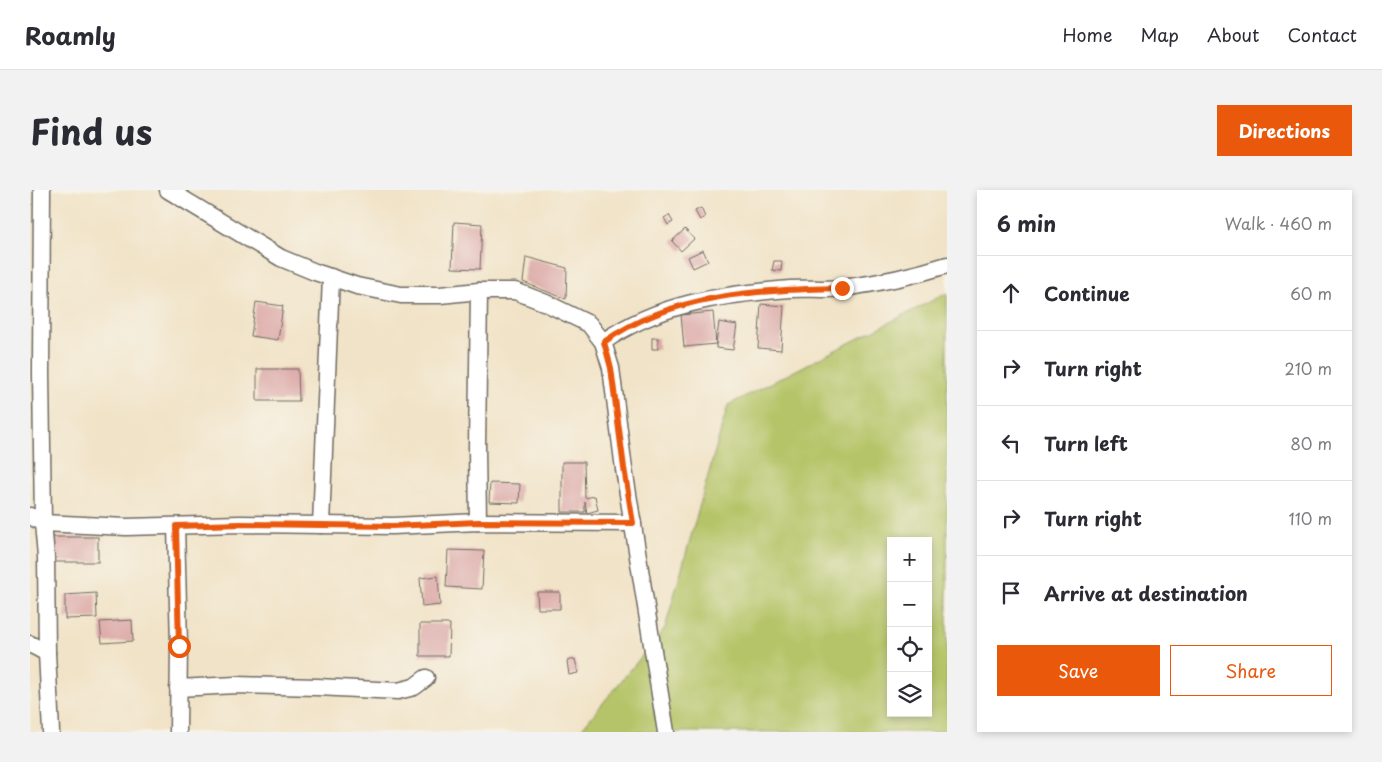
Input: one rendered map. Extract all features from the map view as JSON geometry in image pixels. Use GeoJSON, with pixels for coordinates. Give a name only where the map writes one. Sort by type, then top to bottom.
{"type":"FeatureCollection","features":[{"type":"Feature","properties":{"kind":"street"},"geometry":{"type":"LineString","coordinates":[[42,190],[41,372],[37,520],[46,557],[47,652],[51,732]]}},
{"type":"Feature","properties":{"kind":"street"},"geometry":{"type":"LineString","coordinates":[[168,190],[281,258],[357,286],[401,295],[515,291],[546,302],[589,324],[604,342],[611,368],[624,468],[666,732]]}},
{"type":"Feature","properties":{"kind":"street"},"geometry":{"type":"LineString","coordinates":[[604,342],[623,328],[650,315],[689,303],[790,289],[842,288],[920,274],[947,265]]}},
{"type":"Feature","properties":{"kind":"street"},"geometry":{"type":"LineString","coordinates":[[321,525],[331,277]]}},
{"type":"Feature","properties":{"kind":"street"},"geometry":{"type":"LineString","coordinates":[[478,522],[479,291]]}},
{"type":"Feature","properties":{"kind":"street"},"geometry":{"type":"LineString","coordinates":[[37,520],[126,527],[240,524],[393,526],[478,522],[633,523]]}},
{"type":"Feature","properties":{"kind":"street"},"geometry":{"type":"LineString","coordinates":[[176,526],[179,646],[178,732]]}},
{"type":"Feature","properties":{"kind":"street"},"geometry":{"type":"LineString","coordinates":[[30,644],[47,652]]}},
{"type":"Feature","properties":{"kind":"street"},"geometry":{"type":"LineString","coordinates":[[178,688],[236,686],[317,687],[398,691],[414,687],[426,678]]}},
{"type":"Feature","properties":{"kind":"green space"},"geometry":{"type":"Polygon","coordinates":[[[947,293],[947,732],[579,732],[665,628],[728,405],[947,293]]]}},
{"type":"Feature","properties":{"kind":"building"},"geometry":{"type":"Polygon","coordinates":[[[701,208],[705,217],[700,220],[695,211],[701,208]]]}},
{"type":"Feature","properties":{"kind":"building"},"geometry":{"type":"Polygon","coordinates":[[[669,215],[673,222],[668,225],[664,218],[669,215]]]}},
{"type":"Feature","properties":{"kind":"building"},"geometry":{"type":"Polygon","coordinates":[[[454,222],[482,224],[480,269],[452,268],[454,222]]]}},
{"type":"Feature","properties":{"kind":"building"},"geometry":{"type":"Polygon","coordinates":[[[685,229],[694,239],[681,251],[672,241],[685,229]]]}},
{"type":"Feature","properties":{"kind":"building"},"geometry":{"type":"Polygon","coordinates":[[[703,250],[708,261],[693,268],[688,257],[703,250]]]}},
{"type":"Feature","properties":{"kind":"building"},"geometry":{"type":"Polygon","coordinates":[[[526,257],[567,268],[566,299],[523,282],[526,257]]]}},
{"type":"Feature","properties":{"kind":"building"},"geometry":{"type":"Polygon","coordinates":[[[774,261],[782,261],[781,271],[772,270],[774,261]]]}},
{"type":"Feature","properties":{"kind":"building"},"geometry":{"type":"Polygon","coordinates":[[[256,302],[283,306],[278,340],[251,336],[256,302]]]}},
{"type":"Feature","properties":{"kind":"building"},"geometry":{"type":"Polygon","coordinates":[[[761,304],[784,306],[781,350],[758,348],[761,304]]]}},
{"type":"Feature","properties":{"kind":"building"},"geometry":{"type":"Polygon","coordinates":[[[713,312],[716,344],[684,347],[681,315],[713,312]]]}},
{"type":"Feature","properties":{"kind":"building"},"geometry":{"type":"Polygon","coordinates":[[[719,322],[737,325],[733,350],[716,348],[719,322]]]}},
{"type":"Feature","properties":{"kind":"building"},"geometry":{"type":"Polygon","coordinates":[[[652,338],[658,338],[658,349],[652,349],[652,338]]]}},
{"type":"Feature","properties":{"kind":"building"},"geometry":{"type":"Polygon","coordinates":[[[257,369],[298,369],[299,401],[257,401],[257,369]]]}},
{"type":"Feature","properties":{"kind":"building"},"geometry":{"type":"Polygon","coordinates":[[[562,462],[584,462],[585,498],[595,496],[598,510],[587,513],[585,502],[585,512],[562,512],[562,462]]]}},
{"type":"Feature","properties":{"kind":"building"},"geometry":{"type":"Polygon","coordinates":[[[490,483],[520,484],[519,503],[489,502],[490,483]]]}},
{"type":"Feature","properties":{"kind":"building"},"geometry":{"type":"Polygon","coordinates":[[[43,537],[98,537],[98,562],[43,562],[43,537]]]}},
{"type":"Feature","properties":{"kind":"building"},"geometry":{"type":"Polygon","coordinates":[[[448,550],[484,551],[482,589],[446,587],[448,550]]]}},
{"type":"Feature","properties":{"kind":"building"},"geometry":{"type":"Polygon","coordinates":[[[438,576],[440,605],[422,607],[420,578],[438,576]]]}},
{"type":"Feature","properties":{"kind":"building"},"geometry":{"type":"Polygon","coordinates":[[[537,592],[560,592],[560,609],[538,609],[537,592]]]}},
{"type":"Feature","properties":{"kind":"building"},"geometry":{"type":"Polygon","coordinates":[[[96,593],[97,618],[65,619],[65,595],[96,593]]]}},
{"type":"Feature","properties":{"kind":"building"},"geometry":{"type":"Polygon","coordinates":[[[132,620],[133,641],[102,643],[100,622],[132,620]]]}},
{"type":"Feature","properties":{"kind":"building"},"geometry":{"type":"Polygon","coordinates":[[[420,624],[450,624],[449,656],[420,656],[420,624]]]}},
{"type":"Feature","properties":{"kind":"building"},"geometry":{"type":"Polygon","coordinates":[[[575,659],[578,673],[569,675],[567,661],[575,659]]]}},
{"type":"Feature","properties":{"kind":"route"},"geometry":{"type":"LineString","coordinates":[[179,646],[176,526],[240,524],[393,526],[478,522],[633,523],[611,368],[604,342],[623,328],[650,315],[689,303],[735,295],[790,289],[842,288]]}}]}
